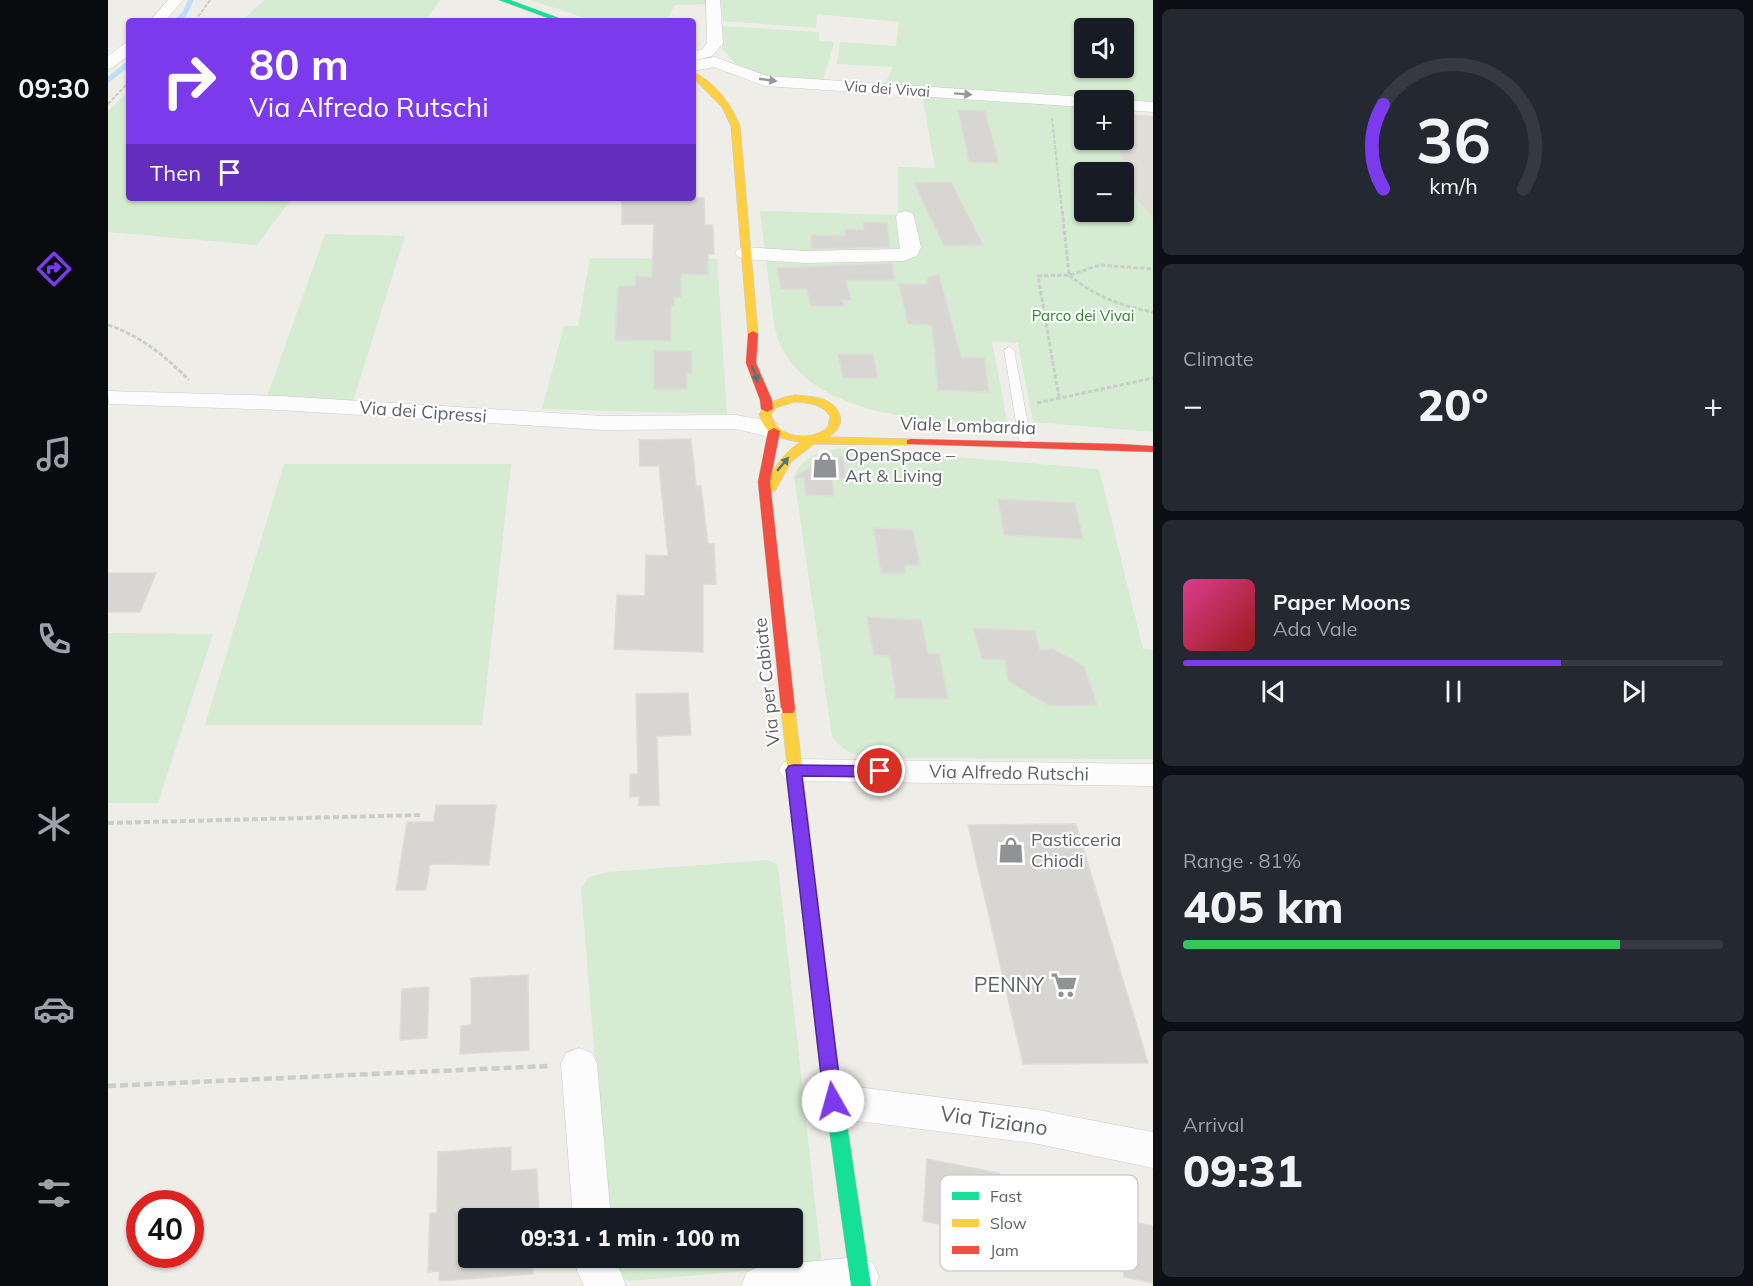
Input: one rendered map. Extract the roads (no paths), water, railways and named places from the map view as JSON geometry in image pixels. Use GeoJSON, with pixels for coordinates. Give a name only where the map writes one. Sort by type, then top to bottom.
{"type":"FeatureCollection","features":[{"type":"Feature","properties":{"kind":"main road"},"geometry":{"type":"LineString","coordinates":[[492,0],[543,18]]}},
{"type":"Feature","properties":{"kind":"main road"},"geometry":{"type":"LineString","coordinates":[[503,0],[554,18]]}},
{"type":"Feature","properties":{"kind":"main road"},"geometry":{"type":"LineString","coordinates":[[696,77],[712,90],[729,110],[738,128],[739,135],[736,142]]}},
{"type":"Feature","properties":{"kind":"main road"},"geometry":{"type":"LineString","coordinates":[[696,85],[711,98],[736,142],[753,338],[751,363],[766,400],[769,418],[788,437],[815,438]]}},
{"type":"Feature","properties":{"kind":"main road"},"geometry":{"type":"LineString","coordinates":[[753,338],[764,353]]}},
{"type":"Feature","properties":{"kind":"main road"},"geometry":{"type":"LineString","coordinates":[[788,383],[798,392],[813,400],[831,409],[849,414]]}},
{"type":"Feature","properties":{"kind":"main road"},"geometry":{"type":"LineString","coordinates":[[769,418],[775,403],[790,398],[813,400]]}},
{"type":"Feature","properties":{"kind":"main road"},"geometry":{"type":"LineString","coordinates":[[768,502],[772,481],[782,464],[815,438],[829,433],[836,425],[836,417],[831,409]]}},
{"type":"Feature","properties":{"kind":"main road","name":"Via per Cabiate"},"geometry":{"type":"LineString","coordinates":[[769,418],[774,443],[765,470],[794,770],[833,1101],[860,1281]]}},
{"type":"Feature","properties":{"kind":"main road","name":"Viale Lombardia"},"geometry":{"type":"LineString","coordinates":[[913,428],[1025,440],[1153,449]]}},
{"type":"Feature","properties":{"kind":"main road","name":"Viale Lombardia"},"geometry":{"type":"LineString","coordinates":[[815,438],[1119,447]]}},
{"type":"Feature","properties":{"kind":"street"},"geometry":{"type":"LineString","coordinates":[[160,18],[176,0]]}},
{"type":"Feature","properties":{"kind":"street"},"geometry":{"type":"LineString","coordinates":[[714,0],[715,43],[724,58],[737,71]]}},
{"type":"Feature","properties":{"kind":"street"},"geometry":{"type":"LineString","coordinates":[[696,55],[707,53],[715,43]]}},
{"type":"Feature","properties":{"kind":"street"},"geometry":{"type":"LineString","coordinates":[[108,64],[126,49]]}},
{"type":"Feature","properties":{"kind":"street","name":"Via dei Vivai"},"geometry":{"type":"LineString","coordinates":[[696,65],[716,62],[765,81],[1074,101]]}},
{"type":"Feature","properties":{"kind":"street"},"geometry":{"type":"LineString","coordinates":[[1134,106],[1153,107]]}},
{"type":"Feature","properties":{"kind":"street"},"geometry":{"type":"LineString","coordinates":[[745,253],[805,257],[903,255],[910,252],[911,247],[905,217]]}},
{"type":"Feature","properties":{"kind":"street","name":"Via dei Cipressi"},"geometry":{"type":"LineString","coordinates":[[109,397],[202,400],[612,424],[736,422],[761,426],[769,418]]}},
{"type":"Feature","properties":{"kind":"street","name":"Via Alfredo Rutschi"},"geometry":{"type":"LineString","coordinates":[[794,770],[1153,774]]}},
{"type":"Feature","properties":{"kind":"street"},"geometry":{"type":"LineString","coordinates":[[579,1064],[590,1208]]}},
{"type":"Feature","properties":{"kind":"street","name":"Via Tiziano"},"geometry":{"type":"LineString","coordinates":[[833,1101],[1033,1126],[1153,1150]]}},
{"type":"Feature","properties":{"kind":"street"},"geometry":{"type":"LineString","coordinates":[[597,1268],[606,1286]]}},
{"type":"Feature","properties":{"kind":"street"},"geometry":{"type":"LineString","coordinates":[[761,1286],[860,1281]]}},
{"type":"Feature","properties":{"kind":"lane","name":"Viale Lombardia"},"geometry":{"type":"LineString","coordinates":[[1009,350],[1025,440]]}},
{"type":"Feature","properties":{"kind":"waterway"},"geometry":{"type":"LineString","coordinates":[[180,18],[191,0]]}},
{"type":"Feature","properties":{"kind":"waterway"},"geometry":{"type":"LineString","coordinates":[[108,80],[126,65]]}},
{"type":"Feature","properties":{"kind":"place","name":"OpenSpace – Art & Living"},"geometry":{"type":"Point","coordinates":[825,465]}},
{"type":"Feature","properties":{"kind":"place","name":"Pasticceria Chiodi"},"geometry":{"type":"Point","coordinates":[1011,850]}},
{"type":"Feature","properties":{"kind":"place","name":"PENNY"},"geometry":{"type":"Point","coordinates":[1064,985]}},
{"type":"Feature","properties":{"kind":"park label","name":"Parco dei Vivai"},"geometry":{"type":"Point","coordinates":[1083,316]}}]}
